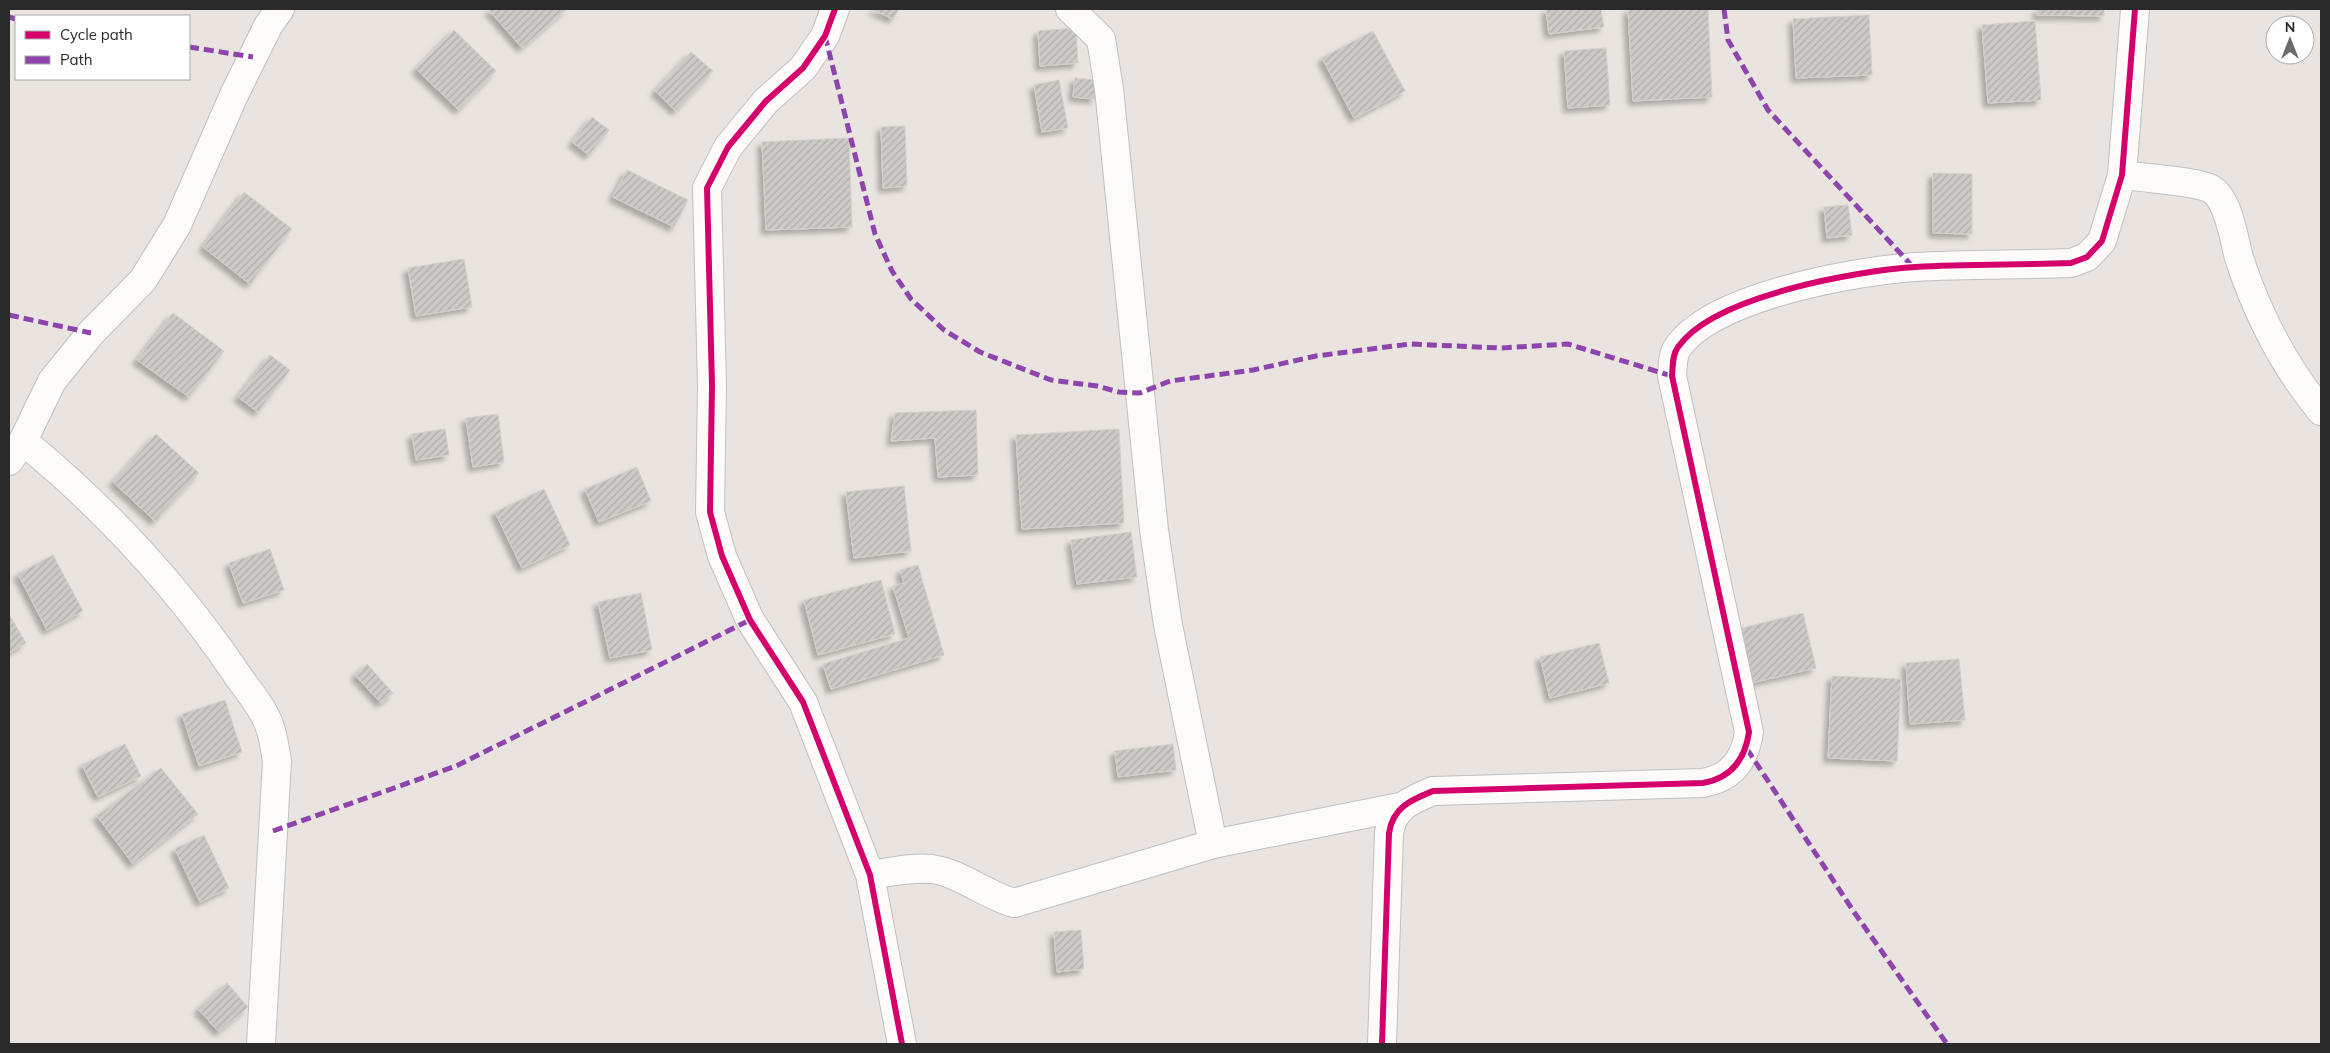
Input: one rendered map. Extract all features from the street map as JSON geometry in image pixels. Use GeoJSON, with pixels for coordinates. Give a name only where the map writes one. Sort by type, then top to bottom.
{"type":"FeatureCollection","features":[{"type":"Feature","properties":{"kind":"street"},"geometry":{"type":"LineString","coordinates":[[259,1043],[277,761],[271,730],[257,704],[218,646],[143,552],[66,476],[16,451],[52,381],[91,333],[143,280],[177,225],[234,95],[268,26],[280,9]]}},
{"type":"Feature","properties":{"kind":"street"},"geometry":{"type":"LineString","coordinates":[[836,9],[825,36],[803,68],[766,101],[728,147],[707,188],[712,385],[710,512],[722,556],[750,620],[803,702],[870,874],[902,1044]]}},
{"type":"Feature","properties":{"kind":"street"},"geometry":{"type":"LineString","coordinates":[[1070,9],[1102,39],[1109,89],[1154,530],[1168,625],[1213,844]]}},
{"type":"Feature","properties":{"kind":"street"},"geometry":{"type":"LineString","coordinates":[[870,874],[909,869],[932,869],[955,877],[996,898],[1014,903],[1213,844],[1400,808],[1434,792],[1703,783],[1716,781],[1726,775],[1739,763],[1747,749],[1750,732],[1672,376],[1673,360],[1677,348],[1710,319],[1760,296],[1811,284],[1914,268],[2080,261],[2096,250],[2102,241],[2122,175],[2135,9]]}},
{"type":"Feature","properties":{"kind":"street"},"geometry":{"type":"LineString","coordinates":[[2122,175],[2206,187],[2218,195],[2224,204],[2240,259],[2266,326],[2288,365],[2321,411]]}},
{"type":"Feature","properties":{"kind":"street"},"geometry":{"type":"LineString","coordinates":[[1382,1044],[1389,833],[1393,816],[1400,808]]}},
{"type":"Feature","properties":{"kind":"building"},"geometry":{"type":"Polygon","coordinates":[[[488,9],[567,9],[522,48],[488,9]]]}},
{"type":"Feature","properties":{"kind":"building"},"geometry":{"type":"Polygon","coordinates":[[[872,9],[899,9],[893,19],[872,9]]]}},
{"type":"Feature","properties":{"kind":"building"},"geometry":{"type":"Polygon","coordinates":[[[1546,9],[1601,9],[1604,27],[1549,34],[1546,9]]]}},
{"type":"Feature","properties":{"kind":"building"},"geometry":{"type":"Polygon","coordinates":[[[1628,9],[1708,9],[1712,97],[1633,101],[1628,9]]]}},
{"type":"Feature","properties":{"kind":"building"},"geometry":{"type":"Polygon","coordinates":[[[2037,9],[2104,9],[2104,16],[2037,15],[2037,9]]]}},
{"type":"Feature","properties":{"kind":"building"},"geometry":{"type":"Polygon","coordinates":[[[1869,15],[1872,75],[1796,78],[1793,19],[1869,15]]]}},
{"type":"Feature","properties":{"kind":"building"},"geometry":{"type":"Polygon","coordinates":[[[2035,21],[2041,100],[1988,103],[1982,25],[2035,21]]]}},
{"type":"Feature","properties":{"kind":"building"},"geometry":{"type":"Polygon","coordinates":[[[1076,28],[1078,63],[1040,66],[1038,31],[1076,28]]]}},
{"type":"Feature","properties":{"kind":"building"},"geometry":{"type":"Polygon","coordinates":[[[454,30],[496,71],[459,110],[416,69],[454,30]]]}},
{"type":"Feature","properties":{"kind":"building"},"geometry":{"type":"Polygon","coordinates":[[[1373,31],[1405,91],[1354,118],[1322,58],[1373,31]]]}},
{"type":"Feature","properties":{"kind":"building"},"geometry":{"type":"Polygon","coordinates":[[[1606,48],[1610,105],[1568,108],[1564,51],[1606,48]]]}},
{"type":"Feature","properties":{"kind":"building"},"geometry":{"type":"Polygon","coordinates":[[[691,52],[713,71],[676,111],[655,91],[691,52]]]}},
{"type":"Feature","properties":{"kind":"building"},"geometry":{"type":"Polygon","coordinates":[[[1075,78],[1097,80],[1095,99],[1073,97],[1075,78]]]}},
{"type":"Feature","properties":{"kind":"building"},"geometry":{"type":"Polygon","coordinates":[[[1059,80],[1068,128],[1042,132],[1034,85],[1059,80]]]}},
{"type":"Feature","properties":{"kind":"building"},"geometry":{"type":"Polygon","coordinates":[[[592,117],[609,130],[589,155],[572,142],[592,117]]]}},
{"type":"Feature","properties":{"kind":"building"},"geometry":{"type":"Polygon","coordinates":[[[905,126],[907,186],[883,188],[881,127],[905,126]]]}},
{"type":"Feature","properties":{"kind":"building"},"geometry":{"type":"Polygon","coordinates":[[[849,138],[852,227],[766,230],[762,142],[849,138]]]}},
{"type":"Feature","properties":{"kind":"building"},"geometry":{"type":"Polygon","coordinates":[[[627,170],[688,200],[674,227],[613,197],[627,170]]]}},
{"type":"Feature","properties":{"kind":"building"},"geometry":{"type":"Polygon","coordinates":[[[1933,173],[1972,174],[1972,234],[1933,233],[1933,173]]]}},
{"type":"Feature","properties":{"kind":"building"},"geometry":{"type":"Polygon","coordinates":[[[244,192],[292,229],[250,284],[203,247],[244,192]]]}},
{"type":"Feature","properties":{"kind":"building"},"geometry":{"type":"Polygon","coordinates":[[[1848,205],[1852,235],[1827,238],[1824,207],[1848,205]]]}},
{"type":"Feature","properties":{"kind":"building"},"geometry":{"type":"Polygon","coordinates":[[[464,259],[472,307],[416,316],[408,268],[464,259]]]}},
{"type":"Feature","properties":{"kind":"building"},"geometry":{"type":"Polygon","coordinates":[[[173,313],[224,351],[189,397],[137,360],[173,313]]]}},
{"type":"Feature","properties":{"kind":"building"},"geometry":{"type":"Polygon","coordinates":[[[270,355],[290,370],[258,412],[238,397],[270,355]]]}},
{"type":"Feature","properties":{"kind":"building"},"geometry":{"type":"Polygon","coordinates":[[[976,410],[978,475],[938,477],[935,438],[891,441],[895,413],[976,410]]]}},
{"type":"Feature","properties":{"kind":"building"},"geometry":{"type":"Polygon","coordinates":[[[498,414],[504,462],[473,467],[466,418],[498,414]]]}},
{"type":"Feature","properties":{"kind":"building"},"geometry":{"type":"Polygon","coordinates":[[[445,429],[449,455],[416,460],[412,434],[445,429]]]}},
{"type":"Feature","properties":{"kind":"building"},"geometry":{"type":"Polygon","coordinates":[[[1119,429],[1124,523],[1022,529],[1016,435],[1119,429]]]}},
{"type":"Feature","properties":{"kind":"building"},"geometry":{"type":"Polygon","coordinates":[[[156,434],[199,473],[155,521],[113,482],[156,434]]]}},
{"type":"Feature","properties":{"kind":"building"},"geometry":{"type":"Polygon","coordinates":[[[637,467],[651,501],[599,522],[585,489],[637,467]]]}},
{"type":"Feature","properties":{"kind":"building"},"geometry":{"type":"Polygon","coordinates":[[[904,486],[911,551],[854,558],[846,492],[904,486]]]}},
{"type":"Feature","properties":{"kind":"building"},"geometry":{"type":"Polygon","coordinates":[[[544,489],[570,545],[522,568],[495,512],[544,489]]]}},
{"type":"Feature","properties":{"kind":"building"},"geometry":{"type":"Polygon","coordinates":[[[1131,532],[1137,577],[1077,584],[1071,540],[1131,532]]]}},
{"type":"Feature","properties":{"kind":"building"},"geometry":{"type":"Polygon","coordinates":[[[270,549],[284,590],[243,603],[229,563],[270,549]]]}},
{"type":"Feature","properties":{"kind":"building"},"geometry":{"type":"Polygon","coordinates":[[[53,555],[83,611],[47,630],[18,574],[53,555]]]}},
{"type":"Feature","properties":{"kind":"building"},"geometry":{"type":"Polygon","coordinates":[[[918,565],[944,655],[831,689],[823,664],[909,638],[893,586],[904,583],[900,570],[918,565]]]}},
{"type":"Feature","properties":{"kind":"building"},"geometry":{"type":"Polygon","coordinates":[[[881,580],[895,634],[818,655],[804,600],[881,580]]]}},
{"type":"Feature","properties":{"kind":"building"},"geometry":{"type":"Polygon","coordinates":[[[641,593],[652,650],[610,658],[598,602],[641,593]]]}},
{"type":"Feature","properties":{"kind":"building"},"geometry":{"type":"Polygon","coordinates":[[[1803,613],[1816,668],[1751,683],[1738,629],[1803,613]]]}},
{"type":"Feature","properties":{"kind":"building"},"geometry":{"type":"Polygon","coordinates":[[[9,614],[26,643],[9,653],[9,614]]]}},
{"type":"Feature","properties":{"kind":"building"},"geometry":{"type":"Polygon","coordinates":[[[1599,643],[1609,683],[1550,698],[1540,657],[1599,643]]]}},
{"type":"Feature","properties":{"kind":"building"},"geometry":{"type":"Polygon","coordinates":[[[1959,659],[1965,720],[1910,724],[1906,663],[1959,659]]]}},
{"type":"Feature","properties":{"kind":"building"},"geometry":{"type":"Polygon","coordinates":[[[367,664],[393,693],[381,703],[355,675],[367,664]]]}},
{"type":"Feature","properties":{"kind":"building"},"geometry":{"type":"Polygon","coordinates":[[[1832,676],[1901,679],[1897,761],[1828,758],[1832,676]]]}},
{"type":"Feature","properties":{"kind":"building"},"geometry":{"type":"Polygon","coordinates":[[[225,700],[242,752],[199,766],[182,714],[225,700]]]}},
{"type":"Feature","properties":{"kind":"building"},"geometry":{"type":"Polygon","coordinates":[[[125,744],[141,776],[98,797],[82,765],[125,744]]]}},
{"type":"Feature","properties":{"kind":"building"},"geometry":{"type":"Polygon","coordinates":[[[1173,744],[1176,770],[1118,777],[1115,751],[1173,744]]]}},
{"type":"Feature","properties":{"kind":"building"},"geometry":{"type":"Polygon","coordinates":[[[161,768],[198,814],[133,864],[97,816],[161,768]]]}},
{"type":"Feature","properties":{"kind":"building"},"geometry":{"type":"Polygon","coordinates":[[[204,835],[229,888],[200,902],[175,849],[204,835]]]}},
{"type":"Feature","properties":{"kind":"building"},"geometry":{"type":"Polygon","coordinates":[[[1081,930],[1084,969],[1057,972],[1054,932],[1081,930]]]}},
{"type":"Feature","properties":{"kind":"building"},"geometry":{"type":"Polygon","coordinates":[[[227,983],[248,1007],[219,1032],[198,1009],[227,983]]]}},
{"type":"Feature","properties":{"kind":"marked path"},"geometry":{"type":"LineString","coordinates":[[1724,9],[1728,40],[1768,110],[1914,268]]}},
{"type":"Feature","properties":{"kind":"marked path"},"geometry":{"type":"LineString","coordinates":[[9,17],[15,19]]}},
{"type":"Feature","properties":{"kind":"marked path"},"geometry":{"type":"LineString","coordinates":[[825,36],[875,234],[892,271],[911,299],[944,330],[980,352],[1051,380],[1097,386],[1119,392],[1140,393],[1170,381],[1253,370],[1316,356],[1410,344],[1500,348],[1568,344],[1672,376]]}},
{"type":"Feature","properties":{"kind":"marked path"},"geometry":{"type":"LineString","coordinates":[[190,47],[253,57]]}},
{"type":"Feature","properties":{"kind":"marked path"},"geometry":{"type":"LineString","coordinates":[[9,315],[91,333]]}},
{"type":"Feature","properties":{"kind":"marked path"},"geometry":{"type":"LineString","coordinates":[[273,831],[456,766],[750,620]]}},
{"type":"Feature","properties":{"kind":"marked path"},"geometry":{"type":"LineString","coordinates":[[1747,749],[1854,912],[1947,1044]]}},
{"type":"Feature","properties":{"kind":"cycle path"},"geometry":{"type":"LineString","coordinates":[[835,9],[825,36],[803,68],[766,101],[728,147],[707,188],[712,385],[710,512],[722,556],[750,620],[803,702],[870,875],[902,1044]]}},
{"type":"Feature","properties":{"kind":"cycle path"},"geometry":{"type":"LineString","coordinates":[[1382,1044],[1389,833],[1394,817],[1410,801],[1433,791],[1703,783],[1713,781],[1729,772],[1744,751],[1749,732],[1672,376],[1674,357],[1678,347],[1696,329],[1722,314],[1753,300],[1823,281],[1889,269],[1954,265],[2071,263],[2087,257],[2102,241],[2122,175],[2135,9]]}}]}
